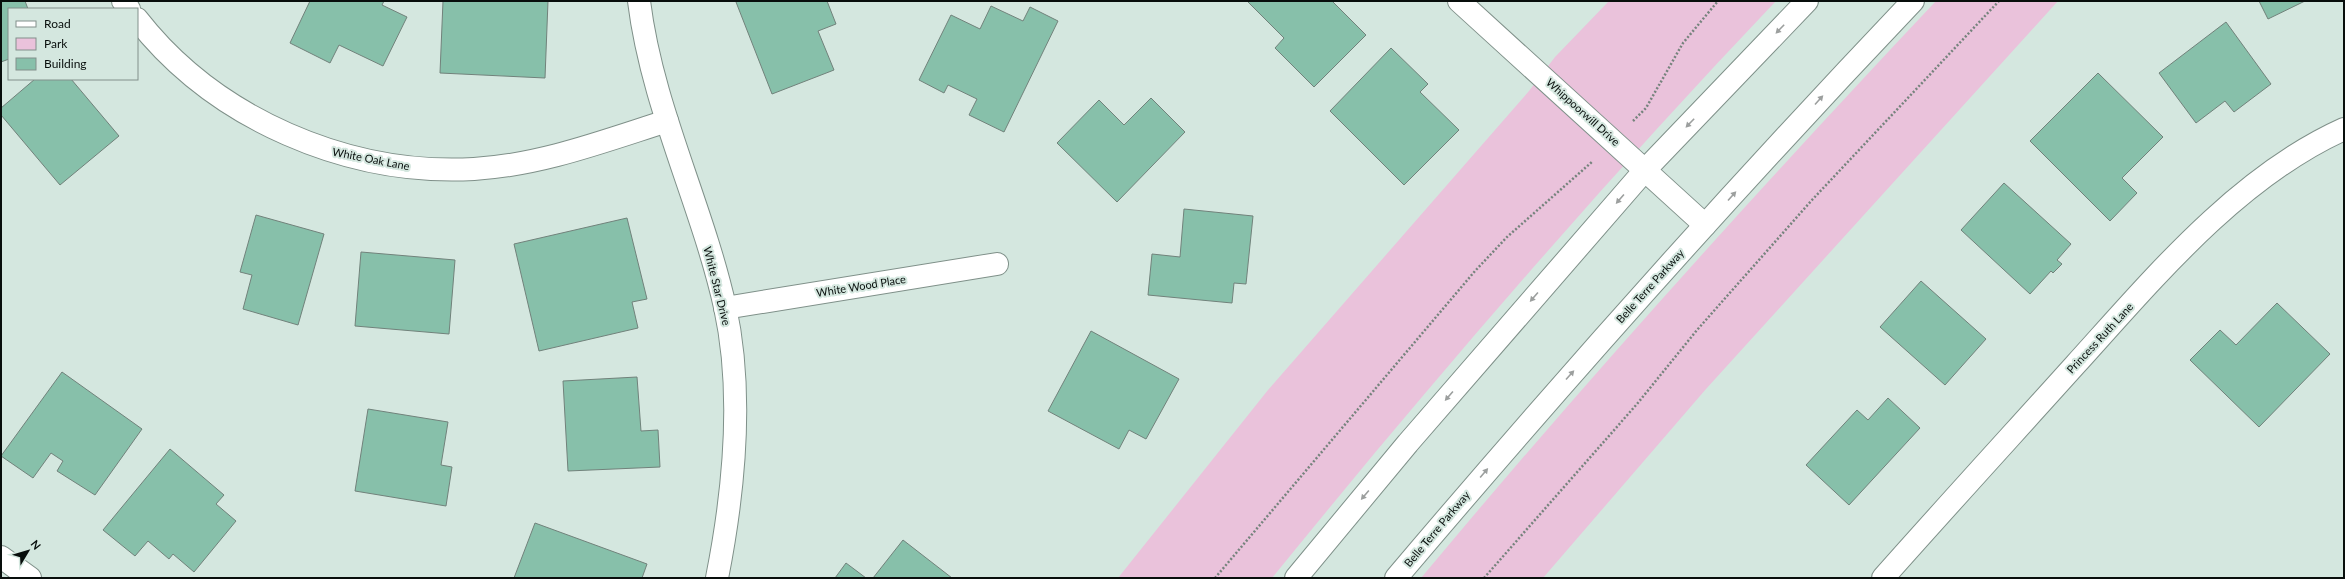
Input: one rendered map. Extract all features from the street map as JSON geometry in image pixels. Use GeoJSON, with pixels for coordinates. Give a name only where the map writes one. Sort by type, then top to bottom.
{"type":"FeatureCollection","features":[{"type":"Feature","properties":{"kind":"street","name":"White Star Drive"},"geometry":{"type":"LineString","coordinates":[[640,1],[646,43],[667,121],[717,275],[725,308],[733,375],[734,454],[726,535],[717,578]]}},
{"type":"Feature","properties":{"kind":"street","name":"Whippoorwill Drive"},"geometry":{"type":"LineString","coordinates":[[1459,1],[1705,225]]}},
{"type":"Feature","properties":{"kind":"street"},"geometry":{"type":"LineString","coordinates":[[1296,578],[1408,443],[1645,170],[1807,1]]}},
{"type":"Feature","properties":{"kind":"street","name":"Belle Terre Parkway"},"geometry":{"type":"LineString","coordinates":[[1396,578],[1524,427],[1705,225],[1913,1]]}},
{"type":"Feature","properties":{"kind":"street","name":"White Oak Lane"},"geometry":{"type":"LineString","coordinates":[[138,20],[179,64],[241,108],[313,146],[393,165],[451,169],[510,165],[566,153],[667,121]]}},
{"type":"Feature","properties":{"kind":"street","name":"Princess Ruth Lane"},"geometry":{"type":"LineString","coordinates":[[1883,578],[2095,342],[2202,231],[2246,191],[2293,156],[2344,129]]}},
{"type":"Feature","properties":{"kind":"street","name":"White Wood Place"},"geometry":{"type":"LineString","coordinates":[[725,308],[997,264]]}},
{"type":"Feature","properties":{"kind":"street"},"geometry":{"type":"LineString","coordinates":[[1,557],[30,578]]}},
{"type":"Feature","properties":{"kind":"path"},"geometry":{"type":"LineString","coordinates":[[1646,108],[1684,43],[1718,1]]}},
{"type":"Feature","properties":{"kind":"path"},"geometry":{"type":"LineString","coordinates":[[1484,578],[1637,404],[1697,330],[1812,200],[1999,1]]}},
{"type":"Feature","properties":{"kind":"path"},"geometry":{"type":"LineString","coordinates":[[1215,578],[1475,271],[1507,237],[1586,167]]}},
{"type":"Feature","properties":{"kind":"green space"},"geometry":{"type":"Polygon","coordinates":[[[1609,1],[1776,1],[1646,141],[1518,285],[1394,430],[1272,578],[1118,578],[1268,390],[1529,91],[1555,57],[1609,1]]]}},
{"type":"Feature","properties":{"kind":"green space"},"geometry":{"type":"Polygon","coordinates":[[[1936,1],[2058,1],[1706,389],[1543,578],[1421,578],[1546,431],[1674,286],[1936,1]]]}},
{"type":"Feature","properties":{"kind":"building"},"geometry":{"type":"Polygon","coordinates":[[[1,1],[25,1],[28,8],[8,8],[8,59],[1,62],[1,1]]]}},
{"type":"Feature","properties":{"kind":"building"},"geometry":{"type":"Polygon","coordinates":[[[310,1],[384,1],[382,5],[407,17],[383,66],[339,45],[330,63],[290,43],[310,1]]]}},
{"type":"Feature","properties":{"kind":"building"},"geometry":{"type":"Polygon","coordinates":[[[443,1],[548,1],[545,78],[440,73],[443,1]]]}},
{"type":"Feature","properties":{"kind":"building"},"geometry":{"type":"Polygon","coordinates":[[[827,1],[836,24],[818,31],[834,70],[772,94],[736,2],[827,1]]]}},
{"type":"Feature","properties":{"kind":"building"},"geometry":{"type":"Polygon","coordinates":[[[1247,1],[1332,1],[1366,35],[1314,87],[1275,48],[1284,38],[1247,1]]]}},
{"type":"Feature","properties":{"kind":"building"},"geometry":{"type":"Polygon","coordinates":[[[2259,1],[2305,1],[2268,19],[2259,1]]]}},
{"type":"Feature","properties":{"kind":"building"},"geometry":{"type":"Polygon","coordinates":[[[991,6],[1023,21],[1030,7],[1058,21],[1004,132],[969,115],[977,99],[948,85],[944,93],[919,80],[951,15],[980,29],[991,6]]]}},
{"type":"Feature","properties":{"kind":"building"},"geometry":{"type":"Polygon","coordinates":[[[2226,22],[2271,84],[2234,112],[2225,101],[2196,123],[2159,73],[2226,22]]]}},
{"type":"Feature","properties":{"kind":"building"},"geometry":{"type":"Polygon","coordinates":[[[1391,48],[1428,84],[1420,92],[1459,130],[1404,185],[1330,111],[1391,48]]]}},
{"type":"Feature","properties":{"kind":"building"},"geometry":{"type":"Polygon","coordinates":[[[2098,73],[2163,137],[2122,178],[2137,193],[2110,221],[2030,141],[2098,73]]]}},
{"type":"Feature","properties":{"kind":"building"},"geometry":{"type":"Polygon","coordinates":[[[34,80],[72,80],[119,136],[60,185],[1,115],[1,108],[34,80]]]}},
{"type":"Feature","properties":{"kind":"building"},"geometry":{"type":"Polygon","coordinates":[[[1151,98],[1185,132],[1117,202],[1057,143],[1099,100],[1124,125],[1151,98]]]}},
{"type":"Feature","properties":{"kind":"building"},"geometry":{"type":"Polygon","coordinates":[[[2004,183],[2071,244],[2057,260],[2062,264],[2053,273],[2051,271],[2030,294],[1961,230],[2004,183]]]}},
{"type":"Feature","properties":{"kind":"building"},"geometry":{"type":"Polygon","coordinates":[[[1184,209],[1253,216],[1246,284],[1234,283],[1232,303],[1148,295],[1152,254],[1180,257],[1184,209]]]}},
{"type":"Feature","properties":{"kind":"building"},"geometry":{"type":"Polygon","coordinates":[[[256,215],[324,234],[298,325],[243,309],[252,275],[240,272],[256,215]]]}},
{"type":"Feature","properties":{"kind":"building"},"geometry":{"type":"Polygon","coordinates":[[[627,218],[647,299],[632,302],[638,328],[539,351],[514,244],[627,218]]]}},
{"type":"Feature","properties":{"kind":"building"},"geometry":{"type":"Polygon","coordinates":[[[361,252],[455,260],[449,334],[355,326],[361,252]]]}},
{"type":"Feature","properties":{"kind":"building"},"geometry":{"type":"Polygon","coordinates":[[[1921,281],[1986,339],[1945,385],[1880,327],[1921,281]]]}},
{"type":"Feature","properties":{"kind":"building"},"geometry":{"type":"Polygon","coordinates":[[[2277,303],[2330,354],[2259,427],[2190,360],[2220,330],[2236,345],[2277,303]]]}},
{"type":"Feature","properties":{"kind":"building"},"geometry":{"type":"Polygon","coordinates":[[[1091,331],[1179,379],[1146,439],[1129,430],[1119,449],[1048,411],[1091,331]]]}},
{"type":"Feature","properties":{"kind":"building"},"geometry":{"type":"Polygon","coordinates":[[[62,372],[142,429],[95,495],[57,471],[63,461],[51,453],[33,478],[1,456],[62,372]]]}},
{"type":"Feature","properties":{"kind":"building"},"geometry":{"type":"Polygon","coordinates":[[[637,377],[641,431],[658,430],[660,467],[568,471],[563,381],[637,377]]]}},
{"type":"Feature","properties":{"kind":"building"},"geometry":{"type":"Polygon","coordinates":[[[1888,398],[1920,428],[1849,505],[1806,465],[1857,410],[1868,420],[1888,398]]]}},
{"type":"Feature","properties":{"kind":"building"},"geometry":{"type":"Polygon","coordinates":[[[368,409],[448,422],[441,465],[452,467],[446,506],[355,491],[368,409]]]}},
{"type":"Feature","properties":{"kind":"building"},"geometry":{"type":"Polygon","coordinates":[[[170,449],[224,495],[216,504],[236,521],[194,572],[173,554],[169,559],[148,541],[135,556],[103,530],[170,449]]]}},
{"type":"Feature","properties":{"kind":"building"},"geometry":{"type":"Polygon","coordinates":[[[535,523],[647,564],[642,578],[514,578],[535,523]]]}},
{"type":"Feature","properties":{"kind":"building"},"geometry":{"type":"Polygon","coordinates":[[[903,540],[952,578],[873,578],[903,540]]]}},
{"type":"Feature","properties":{"kind":"building"},"geometry":{"type":"Polygon","coordinates":[[[846,563],[866,578],[835,578],[846,563]]]}}]}
